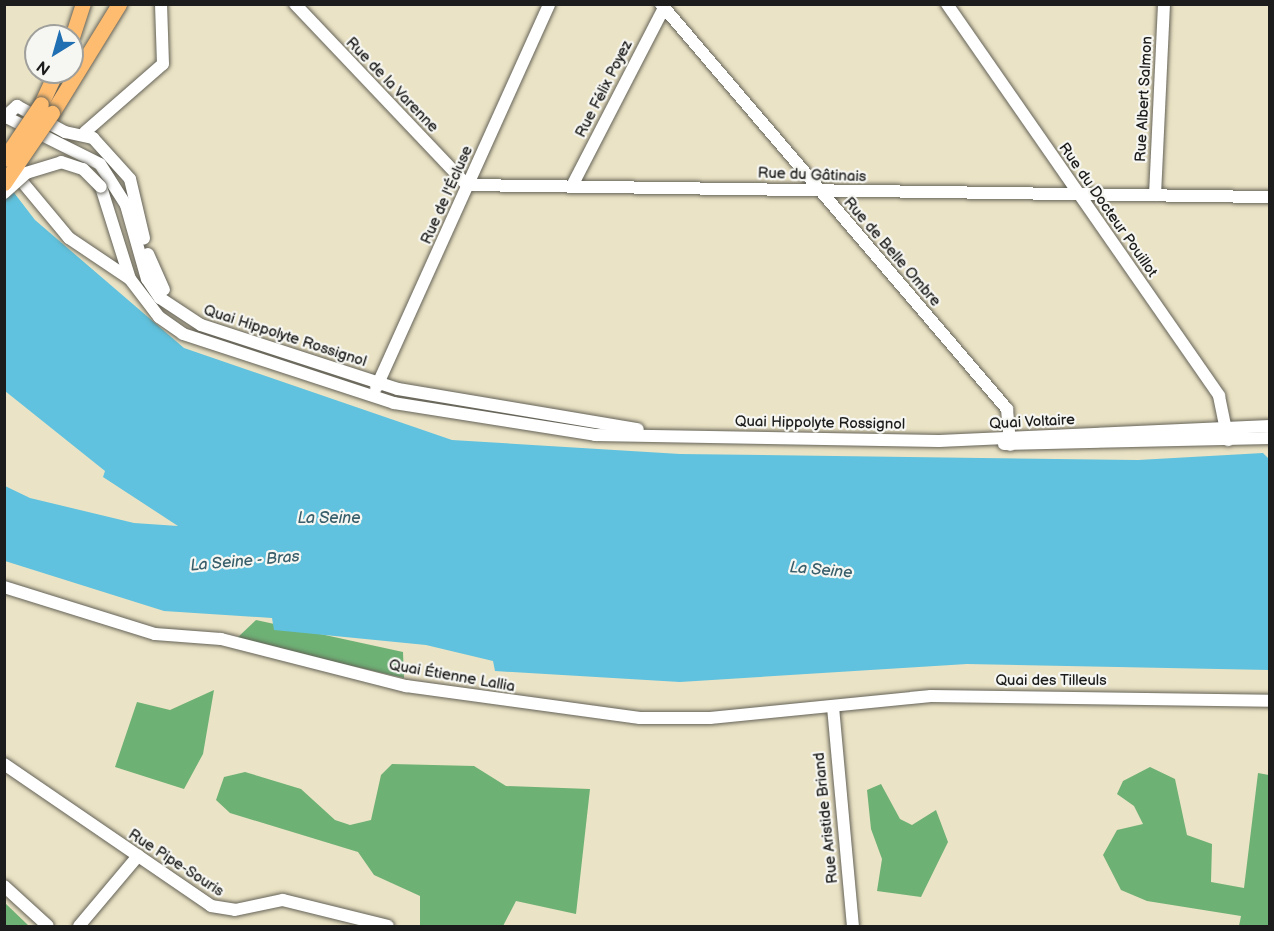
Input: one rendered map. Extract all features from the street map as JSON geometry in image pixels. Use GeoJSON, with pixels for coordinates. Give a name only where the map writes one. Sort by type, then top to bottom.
{"type":"FeatureCollection","features":[{"type":"Feature","properties":{"kind":"main road"},"geometry":{"type":"LineString","coordinates":[[76,24],[83,4]]}},
{"type":"Feature","properties":{"kind":"main road"},"geometry":{"type":"LineString","coordinates":[[4,183],[47,108],[119,4]]}},
{"type":"Feature","properties":{"kind":"main road"},"geometry":{"type":"LineString","coordinates":[[4,159],[47,108],[53,84]]}},
{"type":"Feature","properties":{"kind":"street"},"geometry":{"type":"LineString","coordinates":[[5,117],[17,106],[65,132],[85,132],[163,64],[161,4]]}},
{"type":"Feature","properties":{"kind":"street","name":"Rue de la Varenne"},"geometry":{"type":"LineString","coordinates":[[295,4],[467,185]]}},
{"type":"Feature","properties":{"kind":"street","name":"Rue de l'Écluse"},"geometry":{"type":"LineString","coordinates":[[372,398],[549,4]]}},
{"type":"Feature","properties":{"kind":"street","name":"Rue du Docteur Pouillot"},"geometry":{"type":"LineString","coordinates":[[947,4],[1219,396],[1227,434]]}},
{"type":"Feature","properties":{"kind":"street","name":"Rue Albert Salmon"},"geometry":{"type":"LineString","coordinates":[[1155,195],[1164,4]]}},
{"type":"Feature","properties":{"kind":"street","name":"Rue Félix Poyez"},"geometry":{"type":"LineString","coordinates":[[572,186],[662,6]]}},
{"type":"Feature","properties":{"kind":"street","name":"Rue de Belle Ombre"},"geometry":{"type":"LineString","coordinates":[[662,6],[1007,409],[1011,441]]}},
{"type":"Feature","properties":{"kind":"street","name":"Quai Hippolyte Rossignol"},"geometry":{"type":"LineString","coordinates":[[5,117],[100,164],[126,205],[147,279],[182,315],[379,383],[660,434]]}},
{"type":"Feature","properties":{"kind":"street"},"geometry":{"type":"LineString","coordinates":[[85,132],[130,179],[150,264],[182,315]]}},
{"type":"Feature","properties":{"kind":"street","name":"Quai Hippolyte Rossignol"},"geometry":{"type":"LineString","coordinates":[[4,159],[69,238],[130,279],[159,317],[189,337],[372,398],[557,431],[979,440]]}},
{"type":"Feature","properties":{"kind":"street"},"geometry":{"type":"LineString","coordinates":[[4,193],[26,173],[61,162],[83,170],[100,187],[130,279]]}},
{"type":"Feature","properties":{"kind":"street","name":"Rue du Gâtinais"},"geometry":{"type":"LineString","coordinates":[[467,185],[1269,197]]}},
{"type":"Feature","properties":{"kind":"street","name":"Quai Voltaire"},"geometry":{"type":"LineString","coordinates":[[1227,434],[1269,426]]}},
{"type":"Feature","properties":{"kind":"street","name":"Quai Voltaire"},"geometry":{"type":"LineString","coordinates":[[979,440],[1227,434],[1269,438]]}},
{"type":"Feature","properties":{"kind":"street","name":"Quai Étienne Lallia"},"geometry":{"type":"LineString","coordinates":[[4,587],[155,634],[220,639],[406,686],[519,704],[677,719],[833,707]]}},
{"type":"Feature","properties":{"kind":"street","name":"Quai des Tilleuls"},"geometry":{"type":"LineString","coordinates":[[833,707],[931,696],[1269,701]]}},
{"type":"Feature","properties":{"kind":"street","name":"Rue Aristide Briand"},"geometry":{"type":"LineString","coordinates":[[833,707],[853,927]]}},
{"type":"Feature","properties":{"kind":"street","name":"Rue Pipe-Souris"},"geometry":{"type":"LineString","coordinates":[[4,764],[138,856],[224,910],[283,900],[388,927]]}},
{"type":"Feature","properties":{"kind":"street"},"geometry":{"type":"LineString","coordinates":[[79,927],[138,856]]}},
{"type":"Feature","properties":{"kind":"street"},"geometry":{"type":"LineString","coordinates":[[4,886],[48,927]]}},
{"type":"Feature","properties":{"kind":"green space"},"geometry":{"type":"Polygon","coordinates":[[[256,620],[403,652],[404,678],[236,639],[256,620]]]}},
{"type":"Feature","properties":{"kind":"green space"},"geometry":{"type":"Polygon","coordinates":[[[214,690],[203,754],[184,789],[115,767],[137,702],[170,710],[214,690]]]}},
{"type":"Feature","properties":{"kind":"green space"},"geometry":{"type":"Polygon","coordinates":[[[392,764],[474,766],[506,786],[590,789],[576,914],[516,901],[503,926],[420,926],[420,896],[374,875],[358,852],[230,813],[216,800],[224,777],[245,772],[301,789],[335,820],[350,825],[371,820],[381,775],[392,764]]]}},
{"type":"Feature","properties":{"kind":"green space"},"geometry":{"type":"Polygon","coordinates":[[[1150,767],[1175,779],[1187,835],[1212,844],[1211,882],[1244,888],[1258,773],[1269,775],[1269,926],[1239,926],[1241,916],[1147,901],[1121,890],[1103,855],[1117,830],[1143,824],[1134,806],[1117,794],[1123,781],[1150,767]]]}},
{"type":"Feature","properties":{"kind":"green space"},"geometry":{"type":"Polygon","coordinates":[[[881,784],[900,819],[912,825],[936,810],[948,842],[921,897],[877,891],[882,859],[871,829],[867,790],[881,784]]]}},
{"type":"Feature","properties":{"kind":"green space"},"geometry":{"type":"Polygon","coordinates":[[[5,903],[29,926],[5,926],[5,903]]]}},
{"type":"Feature","properties":{"kind":"water","name":"La Seine"},"geometry":{"type":"Polygon","coordinates":[[[5,181],[35,220],[184,348],[452,440],[680,454],[1138,460],[1263,453],[1270,460],[1269,670],[967,664],[680,682],[495,671],[493,661],[426,645],[274,630],[272,618],[164,611],[5,561],[5,486],[30,498],[134,523],[178,526],[103,477],[105,471],[5,391],[5,181]]]}},
{"type":"Feature","properties":{"kind":"water label","name":"La Seine - Bras"},"geometry":{"type":"Point","coordinates":[245,562]}}]}
